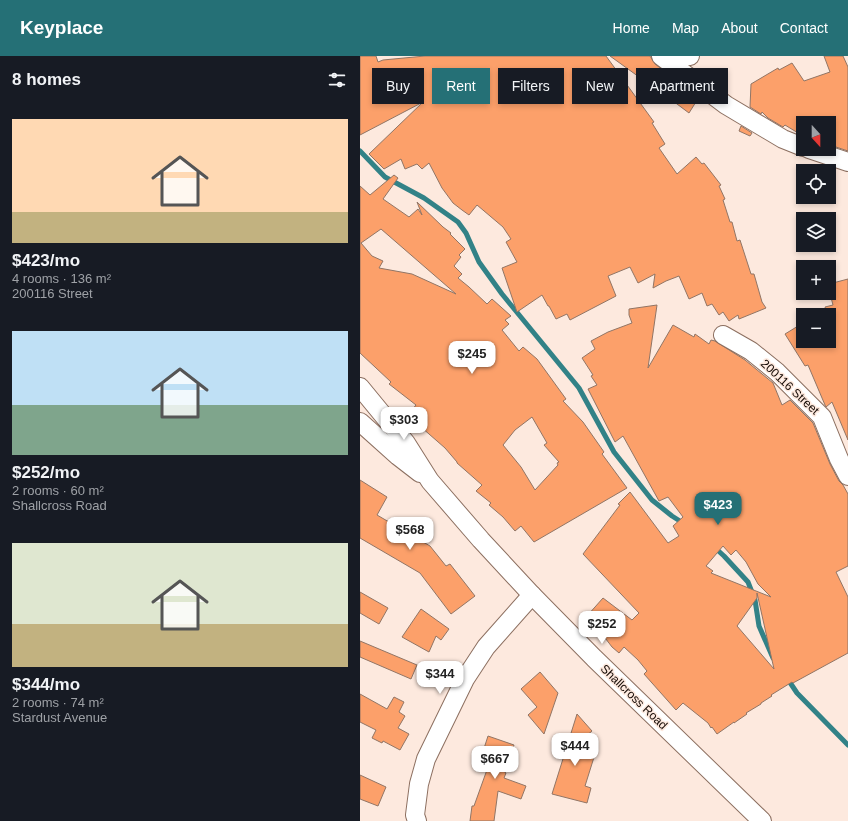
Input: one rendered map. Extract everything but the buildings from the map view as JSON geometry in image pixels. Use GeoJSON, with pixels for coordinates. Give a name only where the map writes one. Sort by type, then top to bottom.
{"type":"FeatureCollection","features":[{"type":"Feature","properties":{"kind":"street"},"geometry":{"type":"LineString","coordinates":[[662,57],[690,56]]}},
{"type":"Feature","properties":{"kind":"street"},"geometry":{"type":"LineString","coordinates":[[662,57],[726,105],[783,139],[796,144]]}},
{"type":"Feature","properties":{"kind":"street"},"geometry":{"type":"LineString","coordinates":[[830,156],[848,162]]}},
{"type":"Feature","properties":{"kind":"street","name":"200116 Street"},"geometry":{"type":"LineString","coordinates":[[723,335],[751,352],[777,372],[822,418],[839,459],[848,476]]}},
{"type":"Feature","properties":{"kind":"street","name":"Shallcross Road"},"geometry":{"type":"LineString","coordinates":[[360,387],[406,443],[430,481],[532,595],[594,658],[762,821]]}},
{"type":"Feature","properties":{"kind":"street","name":"Shallcross Road"},"geometry":{"type":"LineString","coordinates":[[360,422],[398,456],[430,481]]}},
{"type":"Feature","properties":{"kind":"street"},"geometry":{"type":"LineString","coordinates":[[417,821],[416,815],[419,784],[426,759],[465,679],[486,647],[532,595]]}},
{"type":"Feature","properties":{"kind":"waterway"},"geometry":{"type":"LineString","coordinates":[[360,151],[385,177],[424,198],[458,222],[466,233],[479,262],[502,294],[579,388],[614,452],[652,500],[683,523]]}},
{"type":"Feature","properties":{"kind":"waterway"},"geometry":{"type":"LineString","coordinates":[[713,546],[748,582],[755,600],[759,626],[773,658]]}},
{"type":"Feature","properties":{"kind":"waterway"},"geometry":{"type":"LineString","coordinates":[[787,678],[797,693],[848,745]]}}]}
